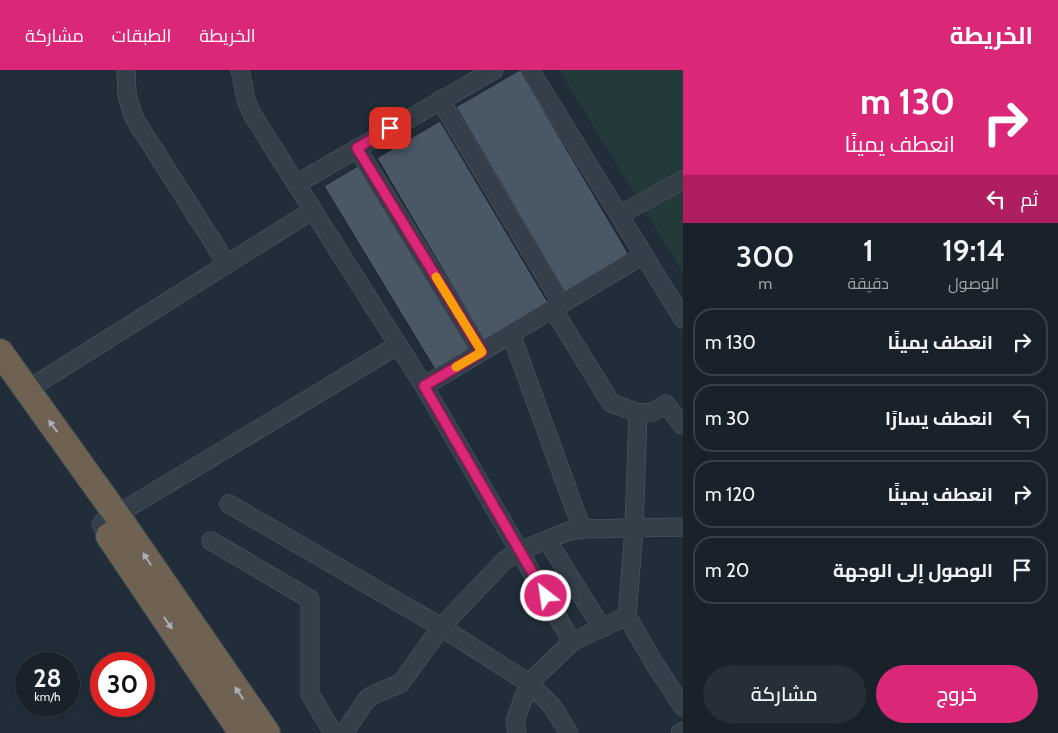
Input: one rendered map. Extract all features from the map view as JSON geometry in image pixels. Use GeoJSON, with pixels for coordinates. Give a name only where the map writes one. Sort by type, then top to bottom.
{"type":"FeatureCollection","features":[{"type":"Feature","properties":{"kind":"highway"},"geometry":{"type":"LineString","coordinates":[[0,352],[28,390],[242,733]]}},
{"type":"Feature","properties":{"kind":"highway"},"geometry":{"type":"LineString","coordinates":[[0,382],[108,519],[267,733]]}},
{"type":"Feature","properties":{"kind":"street"},"geometry":{"type":"LineString","coordinates":[[126,70],[127,95],[134,118],[227,264]]}},
{"type":"Feature","properties":{"kind":"street"},"geometry":{"type":"LineString","coordinates":[[240,70],[246,100],[252,114],[424,386],[572,642]]}},
{"type":"Feature","properties":{"kind":"street"},"geometry":{"type":"LineString","coordinates":[[296,184],[494,70]]}},
{"type":"Feature","properties":{"kind":"street"},"geometry":{"type":"LineString","coordinates":[[530,70],[683,319]]}},
{"type":"Feature","properties":{"kind":"street"},"geometry":{"type":"LineString","coordinates":[[440,100],[558,306],[606,398],[618,407],[638,413],[653,412],[666,404],[683,426]]}},
{"type":"Feature","properties":{"kind":"street"},"geometry":{"type":"LineString","coordinates":[[357,148],[482,352]]}},
{"type":"Feature","properties":{"kind":"street"},"geometry":{"type":"LineString","coordinates":[[619,215],[683,180]]}},
{"type":"Feature","properties":{"kind":"street"},"geometry":{"type":"LineString","coordinates":[[28,390],[313,210]]}},
{"type":"Feature","properties":{"kind":"street"},"geometry":{"type":"LineString","coordinates":[[424,386],[643,255]]}},
{"type":"Feature","properties":{"kind":"street"},"geometry":{"type":"LineString","coordinates":[[511,334],[582,529]]}},
{"type":"Feature","properties":{"kind":"street"},"geometry":{"type":"LineString","coordinates":[[108,519],[398,345]]}},
{"type":"Feature","properties":{"kind":"street"},"geometry":{"type":"LineString","coordinates":[[638,413],[634,529],[627,616],[654,663],[683,707]]}},
{"type":"Feature","properties":{"kind":"street"},"geometry":{"type":"LineString","coordinates":[[228,504],[441,627],[529,683],[552,706],[569,733]]}},
{"type":"Feature","properties":{"kind":"street"},"geometry":{"type":"LineString","coordinates":[[344,733],[367,699],[401,683],[441,627],[493,571],[519,551],[582,529],[683,527]]}},
{"type":"Feature","properties":{"kind":"street"},"geometry":{"type":"LineString","coordinates":[[547,540],[602,628]]}},
{"type":"Feature","properties":{"kind":"street"},"geometry":{"type":"LineString","coordinates":[[211,541],[310,599],[310,694],[333,733]]}},
{"type":"Feature","properties":{"kind":"street"},"geometry":{"type":"LineString","coordinates":[[517,733],[515,721],[529,683],[572,642],[627,616]]}},
{"type":"Feature","properties":{"kind":"green space"},"geometry":{"type":"Polygon","coordinates":[[[559,70],[683,70],[683,273],[559,70]]]}},
{"type":"Feature","properties":{"kind":"building"},"geometry":{"type":"Polygon","coordinates":[[[520,70],[629,255],[565,292],[456,107],[520,70]]]}},
{"type":"Feature","properties":{"kind":"building"},"geometry":{"type":"Polygon","coordinates":[[[440,121],[550,306],[486,343],[377,158],[440,121]]]}},
{"type":"Feature","properties":{"kind":"building"},"geometry":{"type":"Polygon","coordinates":[[[358,166],[470,350],[436,371],[324,186],[358,166]]]}},
{"type":"Feature","properties":{"kind":"slow traffic"},"geometry":{"type":"LineString","coordinates":[[436,277],[482,352],[456,367]]}},
{"type":"Feature","properties":{"kind":"route"},"geometry":{"type":"LineString","coordinates":[[390,128],[357,148],[482,352],[424,386],[546,596]]}}]}
